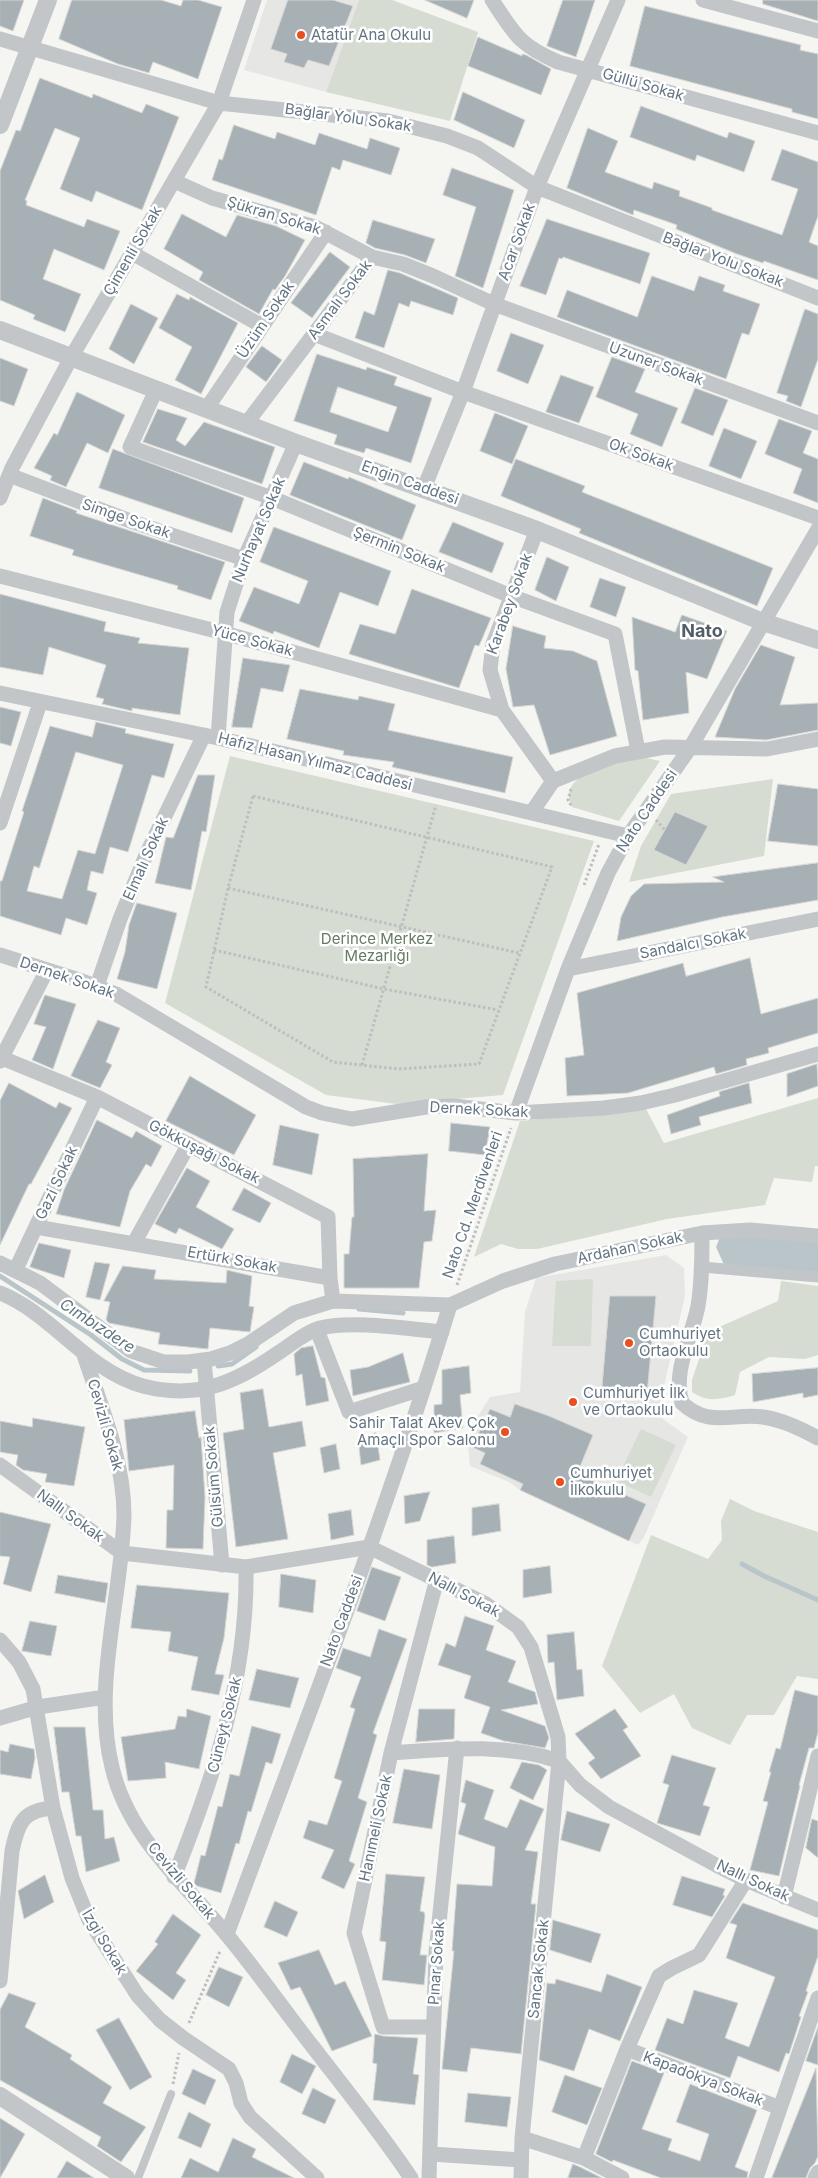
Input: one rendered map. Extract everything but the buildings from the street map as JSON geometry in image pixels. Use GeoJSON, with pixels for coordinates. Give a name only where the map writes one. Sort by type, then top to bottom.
{"type":"FeatureCollection","features":[{"type":"Feature","properties":{"kind":"street"},"geometry":{"type":"LineString","coordinates":[[0,125],[31,49],[48,0]]}},
{"type":"Feature","properties":{"kind":"street","name":"Çimenli Sokak"},"geometry":{"type":"LineString","coordinates":[[0,498],[9,475],[72,356],[219,103],[254,0]]}},
{"type":"Feature","properties":{"kind":"street","name":"Güllü Sokak"},"geometry":{"type":"LineString","coordinates":[[492,0],[519,39],[529,48],[558,62],[818,133]]}},
{"type":"Feature","properties":{"kind":"street","name":"Acar Sokak"},"geometry":{"type":"LineString","coordinates":[[424,488],[463,392],[537,187],[618,0]]}},
{"type":"Feature","properties":{"kind":"street"},"geometry":{"type":"LineString","coordinates":[[703,0],[818,31]]}},
{"type":"Feature","properties":{"kind":"street","name":"Bağlar Yolu Sokak"},"geometry":{"type":"LineString","coordinates":[[0,39],[219,103],[388,122],[423,129],[478,148],[537,187],[818,298]]}},
{"type":"Feature","properties":{"kind":"street","name":"Şükran Sokak"},"geometry":{"type":"LineString","coordinates":[[174,181],[212,198],[326,232],[372,257]]}},
{"type":"Feature","properties":{"kind":"street","name":"Üzüm Sokak"},"geometry":{"type":"LineString","coordinates":[[207,408],[326,232]]}},
{"type":"Feature","properties":{"kind":"street"},"geometry":{"type":"LineString","coordinates":[[132,253],[262,326]]}},
{"type":"Feature","properties":{"kind":"street","name":"Asmalı Sokak"},"geometry":{"type":"LineString","coordinates":[[246,424],[372,257],[403,264],[494,304]]}},
{"type":"Feature","properties":{"kind":"street","name":"Uzuner Sokak"},"geometry":{"type":"LineString","coordinates":[[494,304],[818,423]]}},
{"type":"Feature","properties":{"kind":"street","name":"Engin Caddesi"},"geometry":{"type":"LineString","coordinates":[[0,330],[296,443],[537,530],[762,622],[818,640]]}},
{"type":"Feature","properties":{"kind":"street","name":"Ok Sokak"},"geometry":{"type":"LineString","coordinates":[[314,334],[463,392],[818,518]]}},
{"type":"Feature","properties":{"kind":"street","name":"Şermin Sokak"},"geometry":{"type":"LineString","coordinates":[[156,390],[130,447],[272,498],[511,596],[615,634],[638,751]]}},
{"type":"Feature","properties":{"kind":"street","name":"Nurhayat Sokak"},"geometry":{"type":"LineString","coordinates":[[211,736],[227,612],[244,559],[296,443]]}},
{"type":"Feature","properties":{"kind":"street","name":"Simge Sokak"},"geometry":{"type":"LineString","coordinates":[[9,475],[115,516],[244,559]]}},
{"type":"Feature","properties":{"kind":"street","name":"Nato Caddesi"},"geometry":{"type":"LineString","coordinates":[[516,1113],[568,969],[604,882],[628,836],[690,748],[818,529]]}},
{"type":"Feature","properties":{"kind":"street","name":"Karabey Sokak"},"geometry":{"type":"LineString","coordinates":[[537,530],[490,657],[492,683],[502,710],[553,781]]}},
{"type":"Feature","properties":{"kind":"street","name":"Yüce Sokak"},"geometry":{"type":"LineString","coordinates":[[0,576],[224,633],[502,710]]}},
{"type":"Feature","properties":{"kind":"street","name":"Hafız Hasan Yılmaz Caddesi"},"geometry":{"type":"LineString","coordinates":[[0,693],[40,703],[211,736],[438,798],[532,812],[628,836]]}},
{"type":"Feature","properties":{"kind":"street"},"geometry":{"type":"LineString","coordinates":[[0,823],[40,703]]}},
{"type":"Feature","properties":{"kind":"street","name":"Elmalı Sokak"},"geometry":{"type":"LineString","coordinates":[[97,986],[120,919],[146,855],[211,736]]}},
{"type":"Feature","properties":{"kind":"street"},"geometry":{"type":"LineString","coordinates":[[532,812],[553,781],[592,763],[638,751],[665,747],[766,749],[818,740]]}},
{"type":"Feature","properties":{"kind":"street","name":"Sandalcı Sokak"},"geometry":{"type":"LineString","coordinates":[[568,969],[818,919]]}},
{"type":"Feature","properties":{"kind":"street","name":"Dernek Sokak"},"geometry":{"type":"LineString","coordinates":[[0,955],[99,997],[133,1004]]}},
{"type":"Feature","properties":{"kind":"street","name":"Dernek Sokak"},"geometry":{"type":"LineString","coordinates":[[0,965],[97,986],[133,1004],[292,1099],[322,1113],[352,1119],[426,1107],[454,1106],[516,1113],[546,1113],[641,1103],[818,1054]]}},
{"type":"Feature","properties":{"kind":"street"},"geometry":{"type":"LineString","coordinates":[[1,1060],[45,974]]}},
{"type":"Feature","properties":{"kind":"street","name":"Gökkuşağı Sokak"},"geometry":{"type":"LineString","coordinates":[[1,1060],[97,1097],[328,1216],[330,1278],[333,1300]]}},
{"type":"Feature","properties":{"kind":"street","name":"Gazi Sokak"},"geometry":{"type":"LineString","coordinates":[[16,1269],[97,1097]]}},
{"type":"Feature","properties":{"kind":"street"},"geometry":{"type":"LineString","coordinates":[[134,1243],[190,1144]]}},
{"type":"Feature","properties":{"kind":"street","name":"Ertürk Sokak"},"geometry":{"type":"LineString","coordinates":[[36,1227],[330,1278]]}},
{"type":"Feature","properties":{"kind":"street","name":"Ardahan Sokak"},"geometry":{"type":"LineString","coordinates":[[450,1305],[503,1281],[555,1264],[702,1233],[723,1230],[750,1230],[818,1236]]}},
{"type":"Feature","properties":{"kind":"street"},"geometry":{"type":"LineString","coordinates":[[702,1233],[702,1267],[698,1308],[679,1374],[679,1392],[682,1403],[704,1417],[764,1417],[781,1421],[818,1438]]}},
{"type":"Feature","properties":{"kind":"street"},"geometry":{"type":"LineString","coordinates":[[0,1263],[16,1269],[40,1283],[131,1352],[164,1362],[204,1360],[230,1352],[248,1344],[294,1313],[333,1300],[450,1305]]}},
{"type":"Feature","properties":{"kind":"street"},"geometry":{"type":"LineString","coordinates":[[702,1267],[818,1277]]}},
{"type":"Feature","properties":{"kind":"street"},"geometry":{"type":"LineString","coordinates":[[0,1293],[22,1305],[122,1379],[144,1386],[175,1389],[206,1388],[226,1384],[253,1370],[304,1336],[317,1330],[339,1326],[442,1332]]}},
{"type":"Feature","properties":{"kind":"street","name":"Nato Caddesi"},"geometry":{"type":"LineString","coordinates":[[227,1934],[369,1547],[424,1388],[450,1305]]}},
{"type":"Feature","properties":{"kind":"street"},"geometry":{"type":"LineString","coordinates":[[317,1330],[349,1412],[424,1388]]}},
{"type":"Feature","properties":{"kind":"street","name":"Cevizli Sokak"},"geometry":{"type":"LineString","coordinates":[[84,1352],[120,1470],[124,1512],[122,1553],[105,1697],[108,1748],[112,1769],[121,1793],[134,1822],[155,1855],[227,1934],[412,2178]]}},
{"type":"Feature","properties":{"kind":"street","name":"Gülsüm Sokak"},"geometry":{"type":"LineString","coordinates":[[204,1360],[222,1565]]}},
{"type":"Feature","properties":{"kind":"street","name":"Nallı Sokak"},"geometry":{"type":"LineString","coordinates":[[0,1465],[122,1553],[246,1568],[369,1547],[437,1579],[498,1611],[526,1638],[538,1665],[558,1737],[560,1761],[580,1785],[593,1797],[746,1880],[818,1910]]}},
{"type":"Feature","properties":{"kind":"street","name":"Cüneyt Sokak"},"geometry":{"type":"LineString","coordinates":[[174,1877],[208,1787],[230,1711],[239,1670],[244,1625],[246,1568]]}},
{"type":"Feature","properties":{"kind":"street","name":"Hanımeli Sokak"},"geometry":{"type":"LineString","coordinates":[[432,2027],[383,2027],[354,1933],[391,1753],[437,1579]]}},
{"type":"Feature","properties":{"kind":"street","name":"İzgi Sokak"},"geometry":{"type":"LineString","coordinates":[[0,1640],[28,1675],[38,1708],[53,1808],[72,1878],[89,1920],[138,1996],[160,2020],[182,2038],[229,2069],[236,2083],[241,2103],[250,2117],[317,2178]]}},
{"type":"Feature","properties":{"kind":"street"},"geometry":{"type":"LineString","coordinates":[[0,1718],[38,1708],[105,1697]]}},
{"type":"Feature","properties":{"kind":"street"},"geometry":{"type":"LineString","coordinates":[[391,1753],[457,1748],[520,1751],[560,1761]]}},
{"type":"Feature","properties":{"kind":"street","name":"Pınar Sokak"},"geometry":{"type":"LineString","coordinates":[[429,2178],[432,2027],[436,1952],[457,1748]]}},
{"type":"Feature","properties":{"kind":"street"},"geometry":{"type":"LineString","coordinates":[[784,1896],[818,1756]]}},
{"type":"Feature","properties":{"kind":"street","name":"Sancak Sokak"},"geometry":{"type":"LineString","coordinates":[[521,2178],[522,2138],[560,1761]]}},
{"type":"Feature","properties":{"kind":"street"},"geometry":{"type":"LineString","coordinates":[[0,1981],[12,1851],[16,1835],[20,1823],[30,1812],[53,1808]]}},
{"type":"Feature","properties":{"kind":"street"},"geometry":{"type":"LineString","coordinates":[[584,2158],[627,2049],[660,1976],[672,1968],[700,1956],[746,1880]]}},
{"type":"Feature","properties":{"kind":"street","name":"Kapadokya Sokak"},"geometry":{"type":"LineString","coordinates":[[758,2177],[818,1998]]}},
{"type":"Feature","properties":{"kind":"street","name":"Kapadokya Sokak"},"geometry":{"type":"LineString","coordinates":[[627,2049],[780,2108]]}},
{"type":"Feature","properties":{"kind":"street"},"geometry":{"type":"LineString","coordinates":[[0,2096],[126,2178]]}},
{"type":"Feature","properties":{"kind":"street"},"geometry":{"type":"LineString","coordinates":[[522,2138],[584,2158],[622,2178]]}},
{"type":"Feature","properties":{"kind":"street"},"geometry":{"type":"LineString","coordinates":[[430,2154],[521,2160]]}},
{"type":"Feature","properties":{"kind":"street"},"geometry":{"type":"LineString","coordinates":[[815,2178],[818,2172]]}},
{"type":"Feature","properties":{"kind":"lane"},"geometry":{"type":"LineString","coordinates":[[138,2178],[171,2094]]}},
{"type":"Feature","properties":{"kind":"path"},"geometry":{"type":"LineString","coordinates":[[572,785],[568,800],[572,807],[581,810]]}},
{"type":"Feature","properties":{"kind":"path"},"geometry":{"type":"LineString","coordinates":[[252,796],[428,838],[552,868],[479,1064],[398,1069],[333,1062],[206,987],[228,888],[252,796]]}},
{"type":"Feature","properties":{"kind":"path"},"geometry":{"type":"LineString","coordinates":[[362,1065],[438,798]]}},
{"type":"Feature","properties":{"kind":"path"},"geometry":{"type":"LineString","coordinates":[[228,888],[519,953]]}},
{"type":"Feature","properties":{"kind":"path"},"geometry":{"type":"LineString","coordinates":[[214,950],[384,989],[498,1010]]}},
{"type":"Feature","properties":{"kind":"path","name":"Nato Cd. Merdivenleri"},"geometry":{"type":"LineString","coordinates":[[450,1305],[516,1113]]}},
{"type":"Feature","properties":{"kind":"path"},"geometry":{"type":"LineString","coordinates":[[171,2094],[182,2038],[227,1934]]}},
{"type":"Feature","properties":{"kind":"shaded area","name":"Atatür Ana Okulu"},"geometry":{"type":"Polygon","coordinates":[[[267,0],[359,0],[326,92],[244,70],[267,0]]]}},
{"type":"Feature","properties":{"kind":"shaded area"},"geometry":{"type":"Polygon","coordinates":[[[723,1230],[818,1236],[818,1277],[726,1269],[716,1247],[723,1230]]]}},
{"type":"Feature","properties":{"kind":"shaded area","name":"Cumhuriyet İlk ve Ortaokulu"},"geometry":{"type":"Polygon","coordinates":[[[666,1255],[684,1268],[685,1296],[659,1407],[663,1419],[688,1437],[644,1537],[638,1545],[520,1490],[509,1482],[470,1466],[468,1446],[473,1424],[490,1397],[520,1392],[525,1312],[536,1278],[666,1255]]]}},
{"type":"Feature","properties":{"kind":"green space"},"geometry":{"type":"Polygon","coordinates":[[[359,0],[392,0],[478,32],[450,121],[326,92],[359,0]]]}},
{"type":"Feature","properties":{"kind":"green space","name":"Derince Merkez Mezarlığı"},"geometry":{"type":"Polygon","coordinates":[[[230,756],[594,841],[503,1095],[397,1104],[326,1095],[165,1003],[230,756]]]}},
{"type":"Feature","properties":{"kind":"green space"},"geometry":{"type":"Polygon","coordinates":[[[642,757],[660,761],[619,821],[572,807],[569,795],[573,785],[581,777],[605,766],[642,757]]]}},
{"type":"Feature","properties":{"kind":"green space"},"geometry":{"type":"Polygon","coordinates":[[[773,779],[764,856],[629,882],[641,846],[671,794],[773,779]]]}},
{"type":"Feature","properties":{"kind":"green space"},"geometry":{"type":"Polygon","coordinates":[[[818,1098],[818,1166],[815,1166],[812,1182],[774,1178],[765,1205],[667,1219],[537,1249],[518,1249],[501,1244],[474,1257],[520,1121],[646,1109],[664,1143],[818,1098]]]}},
{"type":"Feature","properties":{"kind":"green space"},"geometry":{"type":"Polygon","coordinates":[[[593,1279],[591,1346],[552,1346],[556,1281],[593,1279]]]}},
{"type":"Feature","properties":{"kind":"green space"},"geometry":{"type":"Polygon","coordinates":[[[781,1281],[818,1286],[818,1355],[805,1359],[769,1357],[740,1372],[735,1395],[708,1399],[692,1392],[692,1380],[708,1332],[778,1301],[781,1281]]]}},
{"type":"Feature","properties":{"kind":"green space"},"geometry":{"type":"Polygon","coordinates":[[[641,1429],[676,1445],[651,1497],[616,1481],[641,1429]]]}},
{"type":"Feature","properties":{"kind":"green space"},"geometry":{"type":"Polygon","coordinates":[[[730,1499],[754,1511],[818,1532],[818,1679],[797,1676],[774,1715],[747,1715],[730,1745],[692,1728],[674,1694],[640,1713],[602,1666],[651,1535],[708,1559],[722,1540],[721,1521],[730,1499]]]}},
{"type":"Feature","properties":{"kind":"waterway","name":"Cımbızdere"},"geometry":{"type":"LineString","coordinates":[[0,1276],[91,1335],[122,1359],[144,1370],[190,1371]]}},
{"type":"Feature","properties":{"kind":"waterway","name":"Cımbızdere"},"geometry":{"type":"LineString","coordinates":[[359,1309],[403,1313]]}},
{"type":"Feature","properties":{"kind":"waterway","name":"Cımbızdere"},"geometry":{"type":"LineString","coordinates":[[218,1366],[232,1364],[256,1347]]}},
{"type":"Feature","properties":{"kind":"waterway"},"geometry":{"type":"LineString","coordinates":[[742,1564],[818,1600]]}},
{"type":"Feature","properties":{"kind":"place","name":"Atatür Ana Okulu"},"geometry":{"type":"Point","coordinates":[301,35]}},
{"type":"Feature","properties":{"kind":"place","name":"Cumhuriyet Ortaokulu"},"geometry":{"type":"Point","coordinates":[629,1343]}},
{"type":"Feature","properties":{"kind":"place","name":"Cumhuriyet İlk ve Ortaokulu"},"geometry":{"type":"Point","coordinates":[573,1402]}},
{"type":"Feature","properties":{"kind":"place","name":"Sahir Talat Akev Çok Amaçlı Spor Salonu"},"geometry":{"type":"Point","coordinates":[505,1432]}},
{"type":"Feature","properties":{"kind":"place","name":"Cumhuriyet İlkokulu"},"geometry":{"type":"Point","coordinates":[560,1482]}},
{"type":"Feature","properties":{"kind":"district","name":"Nato"},"geometry":{"type":"Point","coordinates":[702,632]}}]}
